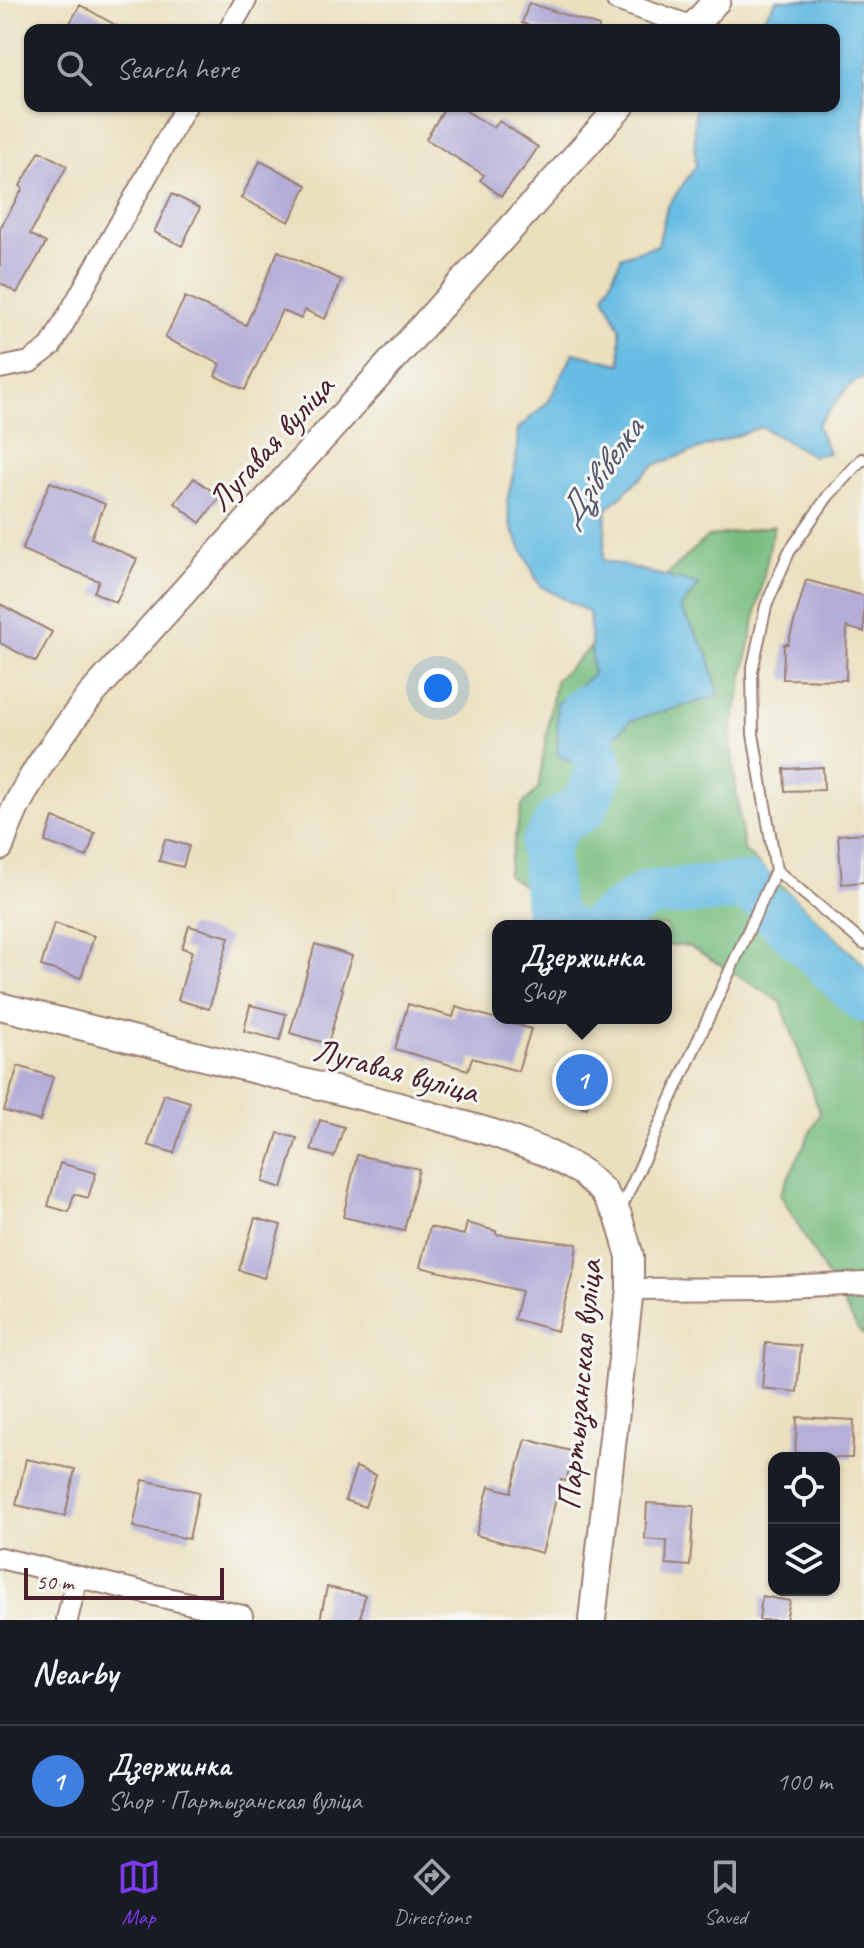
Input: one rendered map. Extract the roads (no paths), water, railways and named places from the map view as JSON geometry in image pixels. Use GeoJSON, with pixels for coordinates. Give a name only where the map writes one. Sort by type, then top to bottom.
{"type":"FeatureCollection","features":[{"type":"Feature","properties":{"kind":"street"},"geometry":{"type":"LineString","coordinates":[[232,24],[246,0]]}},
{"type":"Feature","properties":{"kind":"street"},"geometry":{"type":"LineString","coordinates":[[617,0],[680,24]]}},
{"type":"Feature","properties":{"kind":"street"},"geometry":{"type":"LineString","coordinates":[[695,24],[717,0]]}},
{"type":"Feature","properties":{"kind":"street"},"geometry":{"type":"LineString","coordinates":[[0,368],[30,362],[51,346],[183,112]]}},
{"type":"Feature","properties":{"kind":"street","name":"Лугавая вуліца"},"geometry":{"type":"LineString","coordinates":[[0,847],[45,755],[91,695],[616,112]]}},
{"type":"Feature","properties":{"kind":"street","name":"Лугавая вуліца"},"geometry":{"type":"LineString","coordinates":[[0,1006],[395,1105],[493,1133]]}},
{"type":"Feature","properties":{"kind":"street","name":"Партызанская вуліца"},"geometry":{"type":"LineString","coordinates":[[493,1133],[547,1153],[582,1172],[603,1191],[618,1215],[630,1256],[630,1289],[592,1620]]}},
{"type":"Feature","properties":{"kind":"street"},"geometry":{"type":"LineString","coordinates":[[630,1289],[767,1288],[864,1283]]}},
{"type":"Feature","properties":{"kind":"street"},"geometry":{"type":"LineString","coordinates":[[0,1558],[242,1616]]}},
{"type":"Feature","properties":{"kind":"street"},"geometry":{"type":"LineString","coordinates":[[67,1620],[77,1578]]}},
{"type":"Feature","properties":{"kind":"lane"},"geometry":{"type":"LineString","coordinates":[[618,1215],[776,870],[753,734],[752,671],[766,606],[789,552],[828,496],[864,460]]}},
{"type":"Feature","properties":{"kind":"lane"},"geometry":{"type":"LineString","coordinates":[[776,870],[864,944]]}},
{"type":"Feature","properties":{"kind":"water"},"geometry":{"type":"Polygon","coordinates":[[[777,0],[864,0],[864,377],[850,385],[817,425],[829,453],[813,456],[761,427],[654,465],[607,509],[603,560],[699,585],[680,608],[707,652],[719,696],[630,721],[612,739],[600,770],[558,756],[557,704],[593,674],[589,612],[540,586],[511,527],[507,501],[516,461],[518,429],[549,401],[573,353],[621,364],[620,328],[604,296],[622,256],[658,245],[667,207],[696,166],[695,112],[840,112],[840,24],[759,24],[777,0]]]}},
{"type":"Feature","properties":{"kind":"waterway","name":"Дзівівелка"},"geometry":{"type":"LineString","coordinates":[[557,920],[549,911],[544,847],[558,822],[584,807],[600,770],[584,709]]}},
{"type":"Feature","properties":{"kind":"waterway","name":"Дзівівелка"},"geometry":{"type":"LineString","coordinates":[[609,920],[647,894],[748,886],[756,894]]}},
{"type":"Feature","properties":{"kind":"waterway","name":"Дзівівелка"},"geometry":{"type":"LineString","coordinates":[[775,913],[864,999]]}},
{"type":"Feature","properties":{"kind":"place","name":"Дзержинка"},"geometry":{"type":"Point","coordinates":[582,1080]}}]}
